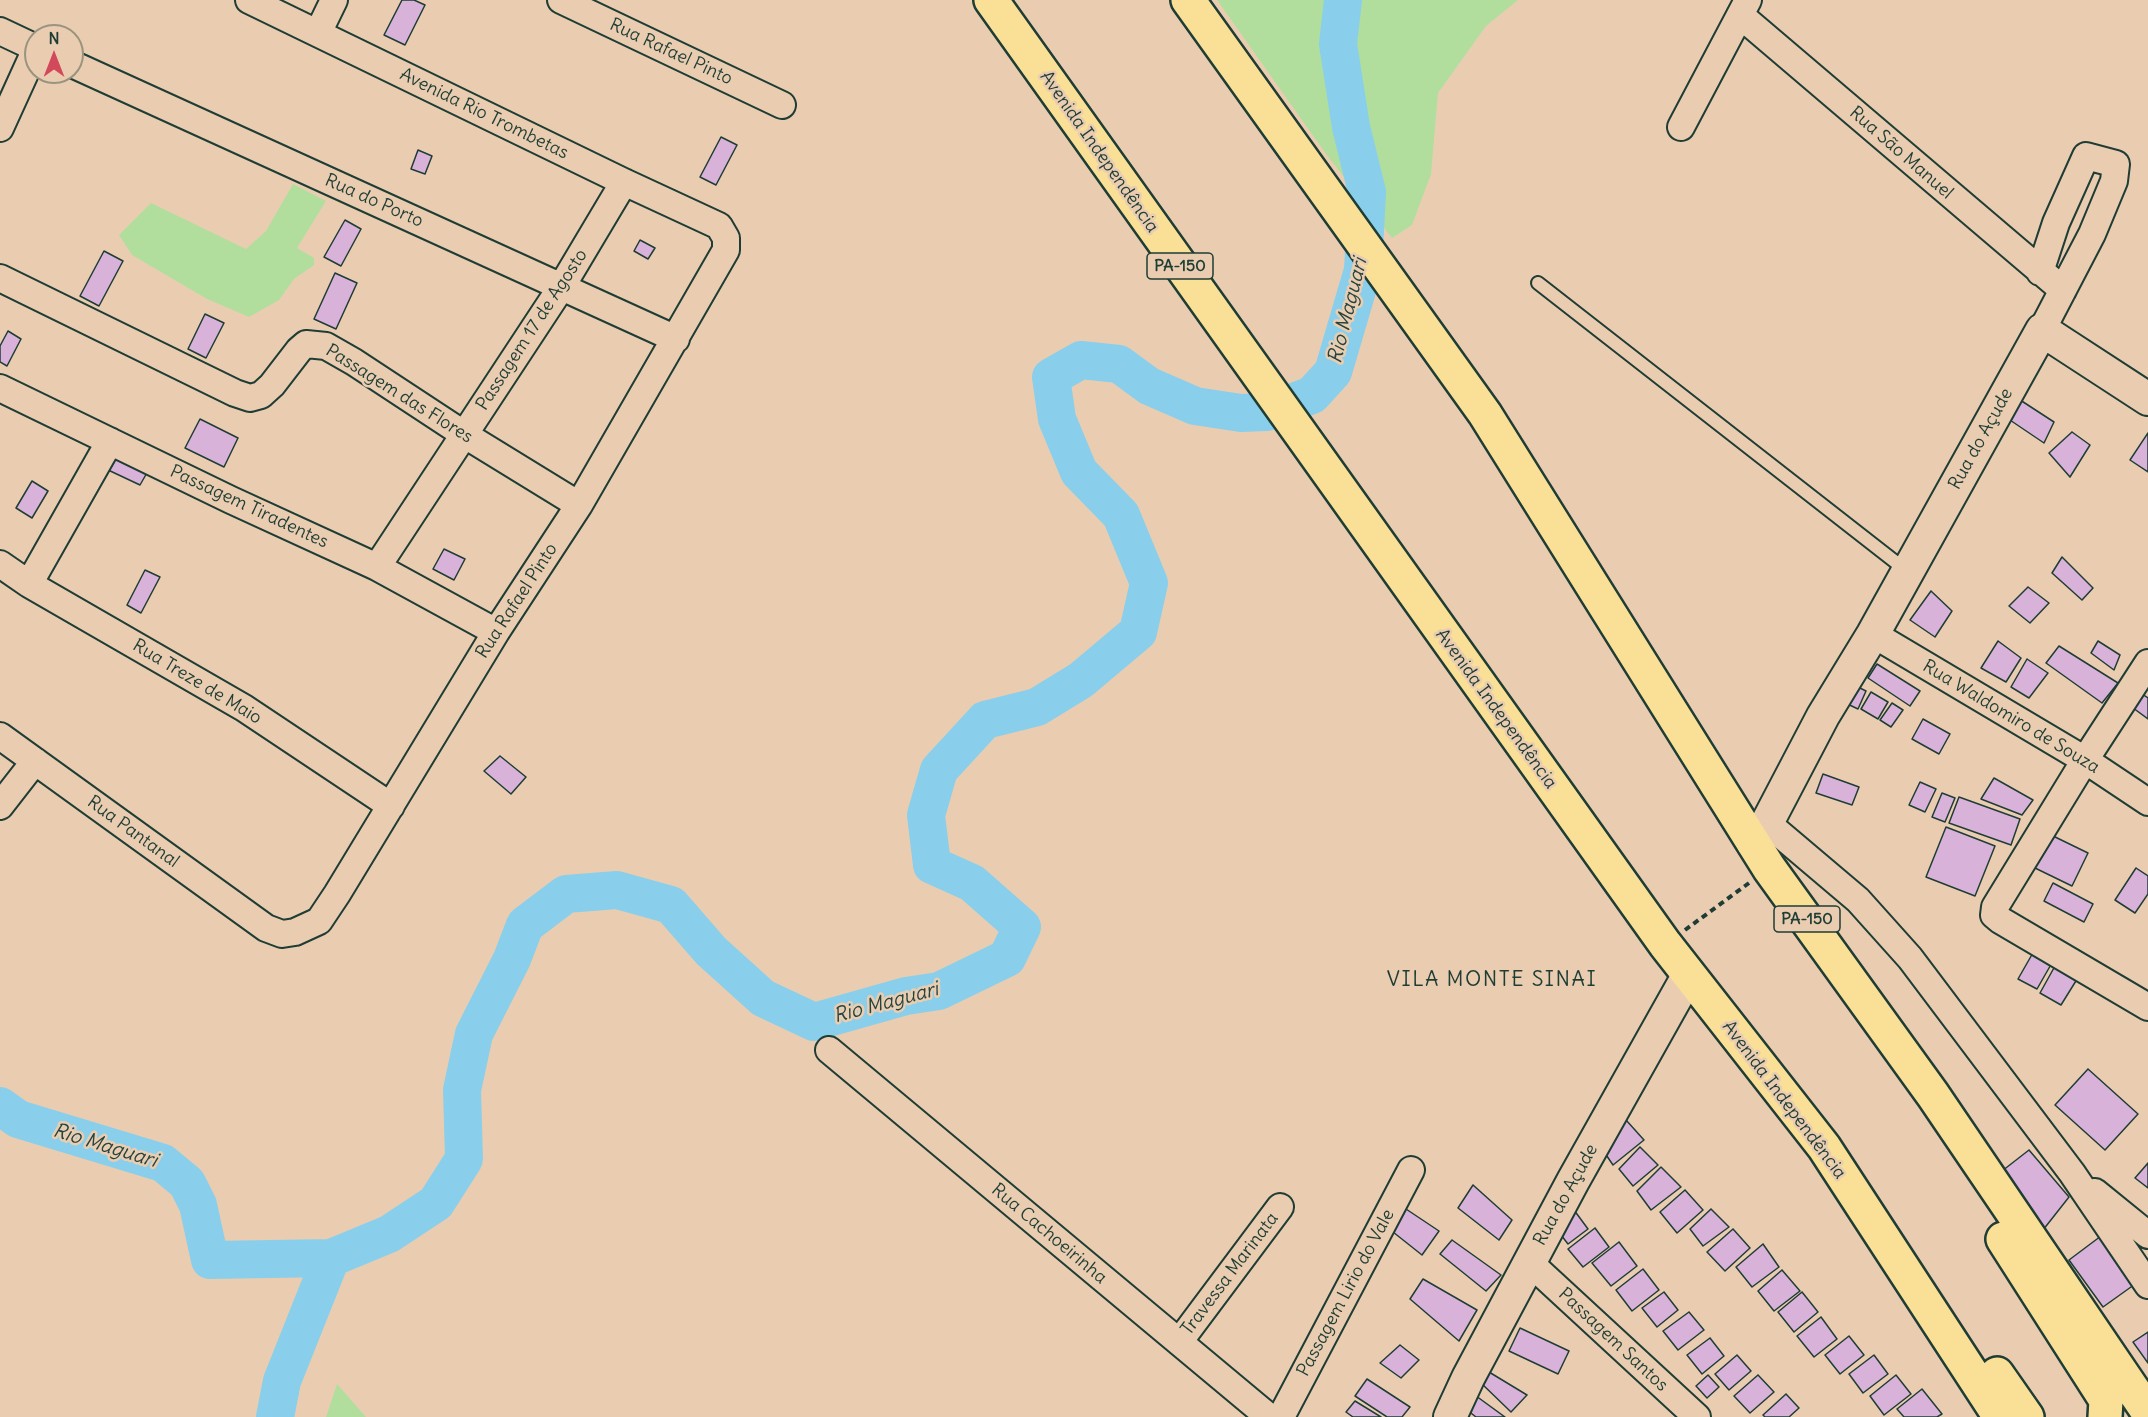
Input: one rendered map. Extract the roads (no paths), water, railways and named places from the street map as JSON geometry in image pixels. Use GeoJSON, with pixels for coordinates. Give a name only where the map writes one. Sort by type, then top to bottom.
{"type":"FeatureCollection","features":[{"type":"Feature","properties":{"kind":"main road","name":"Avenida Independência"},"geometry":{"type":"LineString","coordinates":[[991,0],[1665,944],[1824,1148],[2000,1417]]}},
{"type":"Feature","properties":{"kind":"main road","name":"PA-150"},"geometry":{"type":"LineString","coordinates":[[1188,0],[1485,414],[1763,845],[2148,1412]]}},
{"type":"Feature","properties":{"kind":"main road"},"geometry":{"type":"LineString","coordinates":[[1933,1095],[1943,1143],[2106,1400],[2105,1417]]}},
{"type":"Feature","properties":{"kind":"main road"},"geometry":{"type":"LineString","coordinates":[[1824,1148],[1865,1179],[2027,1417]]}},
{"type":"Feature","properties":{"kind":"street","name":"Avenida Rio Trombetas"},"geometry":{"type":"LineString","coordinates":[[249,0],[719,226]]}},
{"type":"Feature","properties":{"kind":"street"},"geometry":{"type":"LineString","coordinates":[[318,33],[334,0]]}},
{"type":"Feature","properties":{"kind":"street","name":"Rua Rafael Pinto"},"geometry":{"type":"LineString","coordinates":[[561,0],[782,105]]}},
{"type":"Feature","properties":{"kind":"street"},"geometry":{"type":"LineString","coordinates":[[1681,127],[1744,8]]}},
{"type":"Feature","properties":{"kind":"street","name":"Rua São Manuel"},"geometry":{"type":"LineString","coordinates":[[1744,8],[2063,290]]}},
{"type":"Feature","properties":{"kind":"street"},"geometry":{"type":"LineString","coordinates":[[0,31],[24,42]]}},
{"type":"Feature","properties":{"kind":"street","name":"Rua do Porto"},"geometry":{"type":"LineString","coordinates":[[84,69],[676,339]]}},
{"type":"Feature","properties":{"kind":"street"},"geometry":{"type":"LineString","coordinates":[[0,128],[24,75]]}},
{"type":"Feature","properties":{"kind":"street","name":"Rua do Açude"},"geometry":{"type":"LineString","coordinates":[[1763,845],[1822,716],[1873,634],[2063,290],[2104,206],[2114,181],[2116,164],[2086,156],[2056,223],[2040,272]]}},
{"type":"Feature","properties":{"kind":"street","name":"Passagem 17 de Agosto"},"geometry":{"type":"LineString","coordinates":[[377,567],[562,286],[624,182]]}},
{"type":"Feature","properties":{"kind":"street","name":"Rua Rafael Pinto"},"geometry":{"type":"LineString","coordinates":[[266,928],[282,934],[295,933],[319,921],[329,908],[496,632],[579,505],[676,339],[726,250],[726,238],[719,226]]}},
{"type":"Feature","properties":{"kind":"street","name":"Passagem das Flores"},"geometry":{"type":"LineString","coordinates":[[0,278],[235,393],[250,398],[261,394],[272,385],[306,344],[326,346],[579,505]]}},
{"type":"Feature","properties":{"kind":"street"},"geometry":{"type":"LineString","coordinates":[[2042,330],[2148,399]]}},
{"type":"Feature","properties":{"kind":"street","name":"Passagem Tiradentes"},"geometry":{"type":"LineString","coordinates":[[0,388],[231,501],[377,567],[496,632]]}},
{"type":"Feature","properties":{"kind":"street"},"geometry":{"type":"LineString","coordinates":[[28,584],[111,441]]}},
{"type":"Feature","properties":{"kind":"street","name":"Rua Treze de Maio"},"geometry":{"type":"LineString","coordinates":[[0,564],[28,584],[244,708],[391,806]]}},
{"type":"Feature","properties":{"kind":"street","name":"Rua Waldomiro de Souza"},"geometry":{"type":"LineString","coordinates":[[1873,634],[2085,760],[2148,802]]}},
{"type":"Feature","properties":{"kind":"street"},"geometry":{"type":"LineString","coordinates":[[2148,663],[2085,760],[1995,907],[1994,915],[2148,1007]]}},
{"type":"Feature","properties":{"kind":"street","name":"Rua Pantanal"},"geometry":{"type":"LineString","coordinates":[[0,736],[266,928]]}},
{"type":"Feature","properties":{"kind":"street"},"geometry":{"type":"LineString","coordinates":[[0,806],[35,761]]}},
{"type":"Feature","properties":{"kind":"street"},"geometry":{"type":"LineString","coordinates":[[1763,845],[1858,900],[1910,958],[2072,1173],[2148,1285]]}},
{"type":"Feature","properties":{"kind":"street","name":"Rua do Açude"},"geometry":{"type":"LineString","coordinates":[[1450,1417],[1529,1262],[1689,976]]}},
{"type":"Feature","properties":{"kind":"street","name":"Rua Cachoeirinha"},"geometry":{"type":"LineString","coordinates":[[829,1050],[1269,1417]]}},
{"type":"Feature","properties":{"kind":"street","name":"Passagem Lirio do Vale"},"geometry":{"type":"LineString","coordinates":[[1281,1417],[1411,1170]]}},
{"type":"Feature","properties":{"kind":"street"},"geometry":{"type":"LineString","coordinates":[[2072,1173],[2148,1236]]}},
{"type":"Feature","properties":{"kind":"street","name":"Travessa Marinata"},"geometry":{"type":"LineString","coordinates":[[1179,1342],[1280,1207]]}},
{"type":"Feature","properties":{"kind":"street","name":"Passagem Santos"},"geometry":{"type":"LineString","coordinates":[[1529,1262],[1697,1417]]}},
{"type":"Feature","properties":{"kind":"lane"},"geometry":{"type":"LineString","coordinates":[[1538,284],[1907,571]]}},
{"type":"Feature","properties":{"kind":"waterway","name":"Rio Maguari"},"geometry":{"type":"LineString","coordinates":[[275,1417],[282,1381],[331,1258],[389,1234],[436,1203],[464,1159],[462,1090],[474,1034],[512,959],[525,925],[566,894],[617,890],[671,905],[711,951],[763,998],[814,1022],[906,996],[939,991],[1007,958],[1022,927],[972,883],[932,865],[926,815],[939,770],[985,720],[1037,707],[1081,680],[1138,632],[1149,583],[1121,515],[1079,472],[1057,419],[1051,377],[1081,360],[1119,364],[1149,386],[1195,406],[1241,413],[1267,412],[1312,395],[1333,372],[1363,270],[1367,192],[1351,127],[1338,44],[1343,0]]}},
{"type":"Feature","properties":{"kind":"waterway","name":"Rio Maguari"},"geometry":{"type":"LineString","coordinates":[[0,1106],[18,1119],[163,1163],[187,1183],[198,1205],[210,1260],[331,1258]]}},
{"type":"Feature","properties":{"kind":"district","name":"VILA MONTE SINAI"},"geometry":{"type":"Point","coordinates":[1492,980]}}]}
